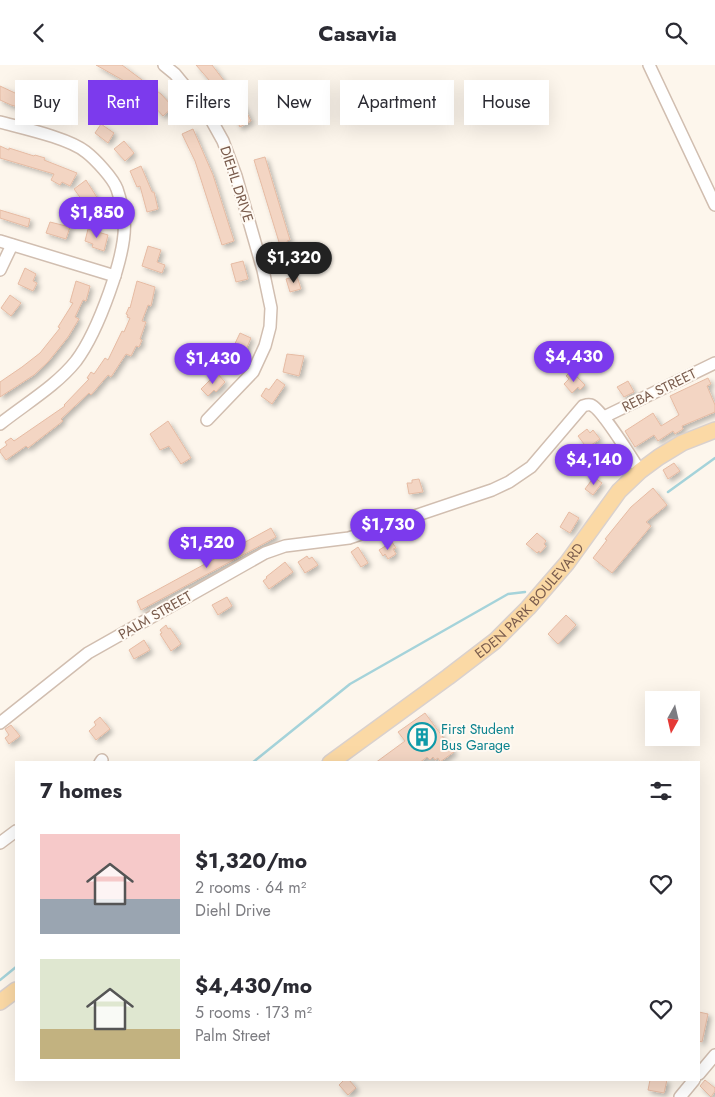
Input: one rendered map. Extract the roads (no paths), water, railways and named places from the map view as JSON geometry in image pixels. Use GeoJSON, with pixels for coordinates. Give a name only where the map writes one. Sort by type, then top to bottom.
{"type":"FeatureCollection","features":[{"type":"Feature","properties":{"kind":"main road","name":"EDEN PARK BOULEVARD"},"geometry":{"type":"LineString","coordinates":[[333,761],[495,641],[528,608],[568,563],[620,491],[640,471],[682,443],[715,430]]}},
{"type":"Feature","properties":{"kind":"main road"},"geometry":{"type":"LineString","coordinates":[[0,1002],[15,991]]}},
{"type":"Feature","properties":{"kind":"street","name":"DIEHL DRIVE"},"geometry":{"type":"LineString","coordinates":[[164,65],[176,74],[208,114],[223,141],[236,176],[258,251],[271,308],[270,327],[265,346],[253,371],[207,420]]}},
{"type":"Feature","properties":{"kind":"street"},"geometry":{"type":"LineString","coordinates":[[649,65],[715,205]]}},
{"type":"Feature","properties":{"kind":"street"},"geometry":{"type":"LineString","coordinates":[[0,122],[74,144],[91,157],[117,187],[125,219],[122,249],[96,329],[76,361],[54,383],[0,424]]}},
{"type":"Feature","properties":{"kind":"street"},"geometry":{"type":"LineString","coordinates":[[0,241],[114,276]]}},
{"type":"Feature","properties":{"kind":"street"},"geometry":{"type":"LineString","coordinates":[[0,270],[12,245]]}},
{"type":"Feature","properties":{"kind":"street","name":"REBA STREET"},"geometry":{"type":"LineString","coordinates":[[604,417],[715,363]]}},
{"type":"Feature","properties":{"kind":"street","name":"PALM STREET"},"geometry":{"type":"LineString","coordinates":[[0,723],[88,653],[265,553],[285,546],[349,539],[492,490],[509,482],[531,467],[583,406],[589,404],[593,406],[604,417],[640,471]]}},
{"type":"Feature","properties":{"kind":"street"},"geometry":{"type":"LineString","coordinates":[[0,843],[15,832]]}},
{"type":"Feature","properties":{"kind":"street"},"geometry":{"type":"LineString","coordinates":[[700,1073],[715,1055]]}},
{"type":"Feature","properties":{"kind":"street"},"geometry":{"type":"LineString","coordinates":[[680,1097],[693,1081]]}},
{"type":"Feature","properties":{"kind":"waterway"},"geometry":{"type":"LineString","coordinates":[[668,492],[715,458]]}},
{"type":"Feature","properties":{"kind":"waterway"},"geometry":{"type":"LineString","coordinates":[[254,761],[350,684],[508,594],[525,592]]}},
{"type":"Feature","properties":{"kind":"waterway"},"geometry":{"type":"LineString","coordinates":[[0,980],[15,968]]}},
{"type":"Feature","properties":{"kind":"place","name":"First Student Bus Garage"},"geometry":{"type":"Point","coordinates":[422,737]}}]}
